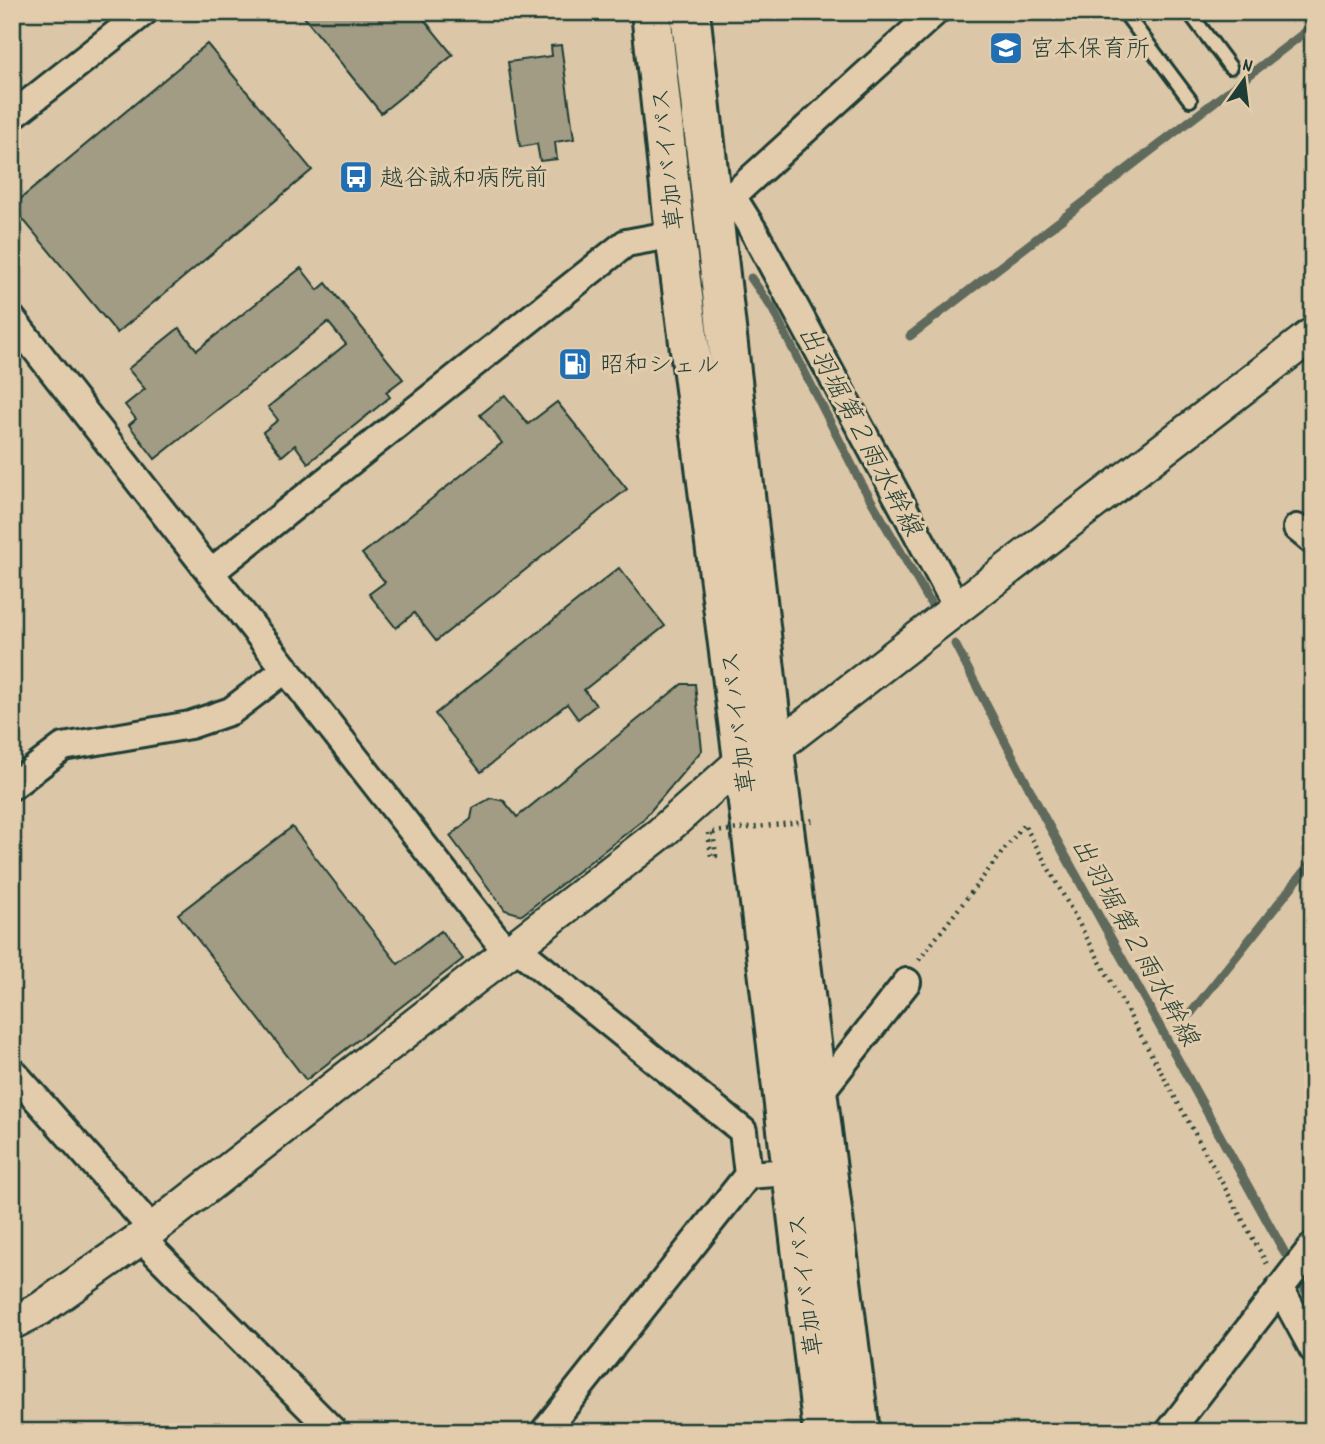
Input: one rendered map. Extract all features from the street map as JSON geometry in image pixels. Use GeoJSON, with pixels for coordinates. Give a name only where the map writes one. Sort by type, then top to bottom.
{"type":"FeatureCollection","features":[{"type":"Feature","properties":{"kind":"highway","name":"草加バイパス"},"geometry":{"type":"LineString","coordinates":[[651,12],[675,234],[759,754],[818,1095],[860,1432]]}},
{"type":"Feature","properties":{"kind":"highway","name":"草加バイパス"},"geometry":{"type":"LineString","coordinates":[[690,12],[721,197],[791,1172],[823,1432]]}},
{"type":"Feature","properties":{"kind":"street"},"geometry":{"type":"LineString","coordinates":[[12,116],[144,12]]}},
{"type":"Feature","properties":{"kind":"street"},"geometry":{"type":"LineString","coordinates":[[934,12],[721,197],[755,233],[957,607]]}},
{"type":"Feature","properties":{"kind":"street"},"geometry":{"type":"LineString","coordinates":[[211,572],[626,243],[675,234]]}},
{"type":"Feature","properties":{"kind":"street"},"geometry":{"type":"LineString","coordinates":[[12,319],[286,669],[510,948],[743,1131],[748,1175],[544,1432]]}},
{"type":"Feature","properties":{"kind":"street"},"geometry":{"type":"LineString","coordinates":[[12,1323],[40,1309],[146,1233],[759,754],[957,607],[1313,334]]}},
{"type":"Feature","properties":{"kind":"street"},"geometry":{"type":"LineString","coordinates":[[12,786],[62,747],[190,725],[231,711],[286,669]]}},
{"type":"Feature","properties":{"kind":"street"},"geometry":{"type":"LineString","coordinates":[[818,1095],[907,982]]}},
{"type":"Feature","properties":{"kind":"street"},"geometry":{"type":"LineString","coordinates":[[12,1071],[146,1233],[334,1432]]}},
{"type":"Feature","properties":{"kind":"street"},"geometry":{"type":"LineString","coordinates":[[748,1175],[791,1172]]}},
{"type":"Feature","properties":{"kind":"street"},"geometry":{"type":"LineString","coordinates":[[1169,1432],[1313,1246]]}},
{"type":"Feature","properties":{"kind":"street"},"geometry":{"type":"LineString","coordinates":[[1280,1288],[1313,1349]]}},
{"type":"Feature","properties":{"kind":"lane"},"geometry":{"type":"LineString","coordinates":[[1125,12],[1190,100]]}},
{"type":"Feature","properties":{"kind":"lane"},"geometry":{"type":"LineString","coordinates":[[1189,12],[1230,67]]}},
{"type":"Feature","properties":{"kind":"path"},"geometry":{"type":"LineString","coordinates":[[708,833],[711,856],[716,856],[713,832],[817,820]]}},
{"type":"Feature","properties":{"kind":"path"},"geometry":{"type":"LineString","coordinates":[[907,982],[909,972],[1024,824],[1280,1288]]}},
{"type":"Feature","properties":{"kind":"building"},"geometry":{"type":"Polygon","coordinates":[[[300,12],[418,12],[453,55],[381,113],[300,12]]]}},
{"type":"Feature","properties":{"kind":"building"},"geometry":{"type":"Polygon","coordinates":[[[207,44],[312,170],[117,333],[12,206],[207,44]]]}},
{"type":"Feature","properties":{"kind":"building"},"geometry":{"type":"Polygon","coordinates":[[[561,45],[574,139],[555,142],[557,159],[540,161],[537,144],[520,147],[508,62],[552,56],[551,46],[561,45]]]}},
{"type":"Feature","properties":{"kind":"building"},"geometry":{"type":"Polygon","coordinates":[[[301,268],[318,290],[326,283],[403,379],[386,392],[390,397],[308,463],[295,445],[282,456],[263,432],[278,420],[268,407],[346,344],[328,322],[155,459],[129,425],[136,419],[125,405],[145,389],[128,369],[179,328],[197,350],[301,268]]]}},
{"type":"Feature","properties":{"kind":"building"},"geometry":{"type":"Polygon","coordinates":[[[505,395],[528,424],[557,402],[627,489],[436,641],[414,613],[396,628],[369,594],[385,582],[362,554],[502,443],[480,415],[505,395]]]}},
{"type":"Feature","properties":{"kind":"building"},"geometry":{"type":"Polygon","coordinates":[[[619,568],[665,626],[584,690],[596,705],[578,719],[567,704],[481,772],[435,714],[619,568]]]}},
{"type":"Feature","properties":{"kind":"building"},"geometry":{"type":"Polygon","coordinates":[[[682,684],[695,684],[702,750],[642,821],[522,915],[505,910],[450,836],[471,819],[473,808],[491,798],[504,801],[517,817],[682,684]]]}},
{"type":"Feature","properties":{"kind":"building"},"geometry":{"type":"Polygon","coordinates":[[[292,827],[398,964],[441,931],[463,959],[306,1080],[178,914],[292,827]]]}},
{"type":"Feature","properties":{"kind":"waterway"},"geometry":{"type":"LineString","coordinates":[[910,336],[1313,26]]}},
{"type":"Feature","properties":{"kind":"waterway","name":"出羽堀第２雨水幹線"},"geometry":{"type":"LineString","coordinates":[[751,278],[772,308],[860,481],[931,604]]}},
{"type":"Feature","properties":{"kind":"waterway","name":"出羽堀第２雨水幹線"},"geometry":{"type":"LineString","coordinates":[[955,644],[1044,817],[1286,1255]]}},
{"type":"Feature","properties":{"kind":"waterway"},"geometry":{"type":"LineString","coordinates":[[1191,1013],[1313,860]]}},
{"type":"Feature","properties":{"kind":"waterway","name":"出羽堀第２雨水幹線"},"geometry":{"type":"LineString","coordinates":[[1300,1280],[1313,1303]]}},
{"type":"Feature","properties":{"kind":"place","name":"宮本保育所"},"geometry":{"type":"Point","coordinates":[1006,48]}},
{"type":"Feature","properties":{"kind":"place","name":"越谷誠和病院前"},"geometry":{"type":"Point","coordinates":[356,177]}},
{"type":"Feature","properties":{"kind":"place","name":"昭和シェル"},"geometry":{"type":"Point","coordinates":[575,364]}}]}
